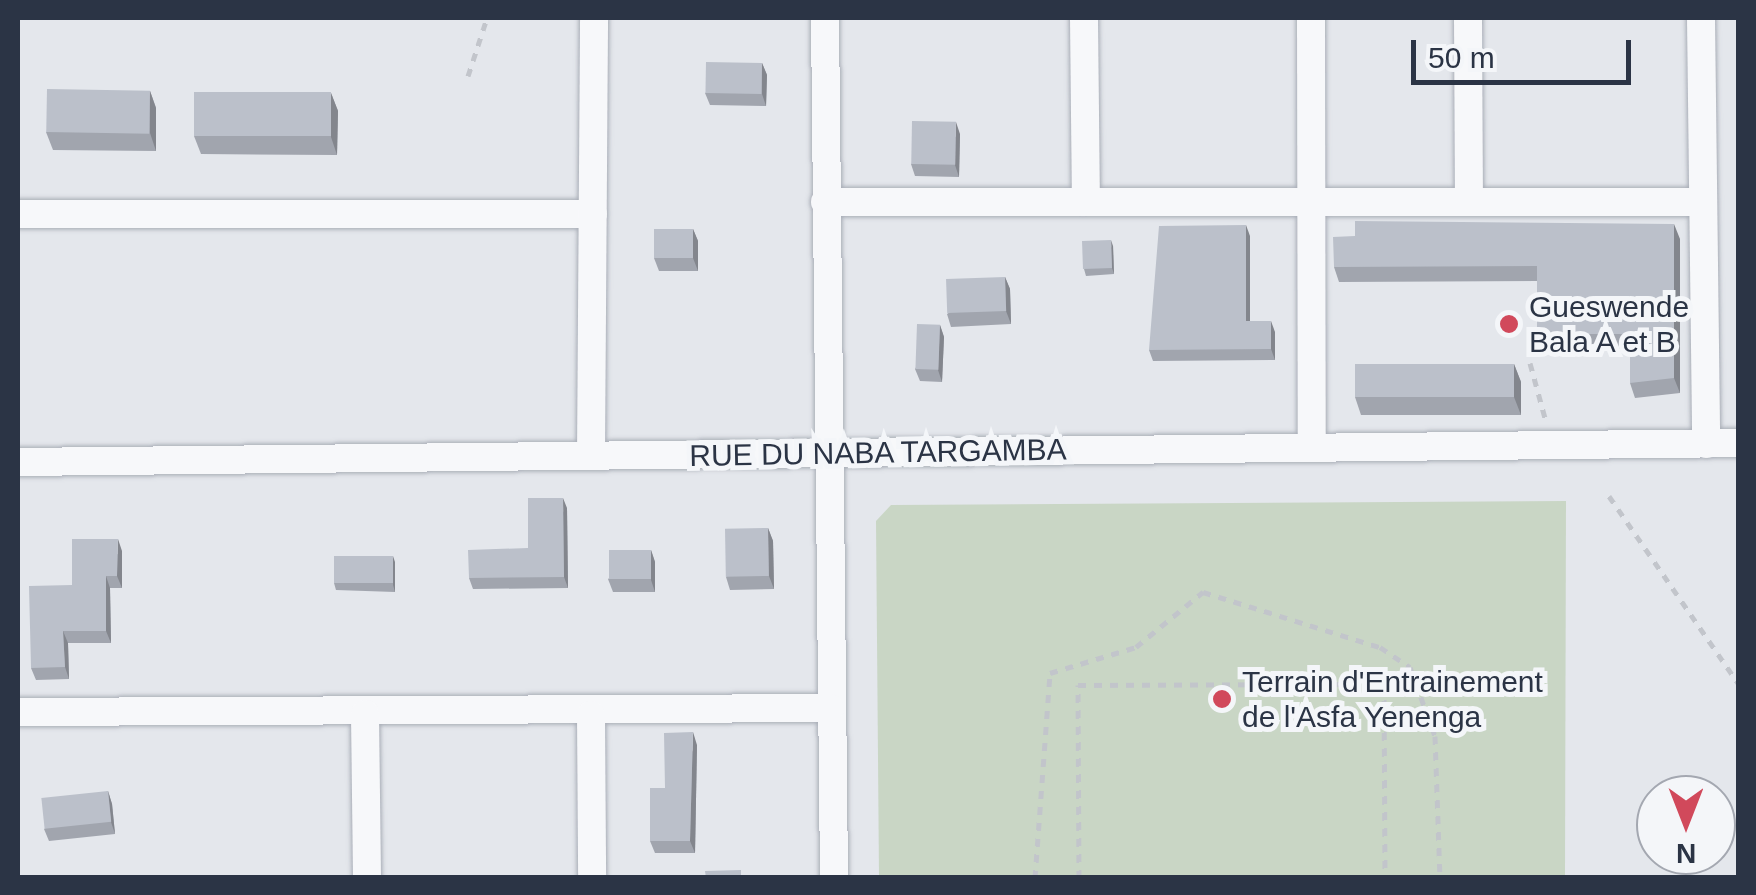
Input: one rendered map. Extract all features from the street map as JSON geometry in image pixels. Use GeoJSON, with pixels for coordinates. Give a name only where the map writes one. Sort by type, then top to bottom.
{"type":"FeatureCollection","features":[{"type":"Feature","properties":{"kind":"street"},"geometry":{"type":"LineString","coordinates":[[592,456],[594,18]]}},
{"type":"Feature","properties":{"kind":"street"},"geometry":{"type":"LineString","coordinates":[[825,18],[826,454],[834,878]]}},
{"type":"Feature","properties":{"kind":"street"},"geometry":{"type":"LineString","coordinates":[[1084,18],[1086,202]]}},
{"type":"Feature","properties":{"kind":"street"},"geometry":{"type":"LineString","coordinates":[[1311,18],[1312,448]]}},
{"type":"Feature","properties":{"kind":"street"},"geometry":{"type":"LineString","coordinates":[[1468,18],[1469,202]]}},
{"type":"Feature","properties":{"kind":"street"},"geometry":{"type":"LineString","coordinates":[[1701,18],[1706,444]]}},
{"type":"Feature","properties":{"kind":"street"},"geometry":{"type":"LineString","coordinates":[[825,202],[1702,202]]}},
{"type":"Feature","properties":{"kind":"street"},"geometry":{"type":"LineString","coordinates":[[18,214],[593,214]]}},
{"type":"Feature","properties":{"kind":"street","name":"RUE DU NABA TARGAMBA"},"geometry":{"type":"LineString","coordinates":[[18,462],[1738,444]]}},
{"type":"Feature","properties":{"kind":"street"},"geometry":{"type":"LineString","coordinates":[[18,712],[592,714],[830,708]]}},
{"type":"Feature","properties":{"kind":"street"},"geometry":{"type":"LineString","coordinates":[[365,714],[367,878]]}},
{"type":"Feature","properties":{"kind":"street"},"geometry":{"type":"LineString","coordinates":[[592,714],[592,878]]}},
{"type":"Feature","properties":{"kind":"path"},"geometry":{"type":"LineString","coordinates":[[468,76],[487,18]]}},
{"type":"Feature","properties":{"kind":"path"},"geometry":{"type":"LineString","coordinates":[[1530,363],[1552,445]]}},
{"type":"Feature","properties":{"kind":"path"},"geometry":{"type":"LineString","coordinates":[[1609,496],[1738,683]]}},
{"type":"Feature","properties":{"kind":"path"},"geometry":{"type":"LineString","coordinates":[[1035,878],[1050,673],[1136,646],[1203,592],[1380,646],[1410,667],[1434,736],[1440,878]]}},
{"type":"Feature","properties":{"kind":"path"},"geometry":{"type":"LineString","coordinates":[[1079,878],[1078,686],[1346,684],[1384,684],[1385,878]]}},
{"type":"Feature","properties":{"kind":"green space","name":"Terrain d'Entrainement de l'Asfa Yenenga"},"geometry":{"type":"Polygon","coordinates":[[[1566,501],[1565,877],[879,877],[876,521],[891,505],[1566,501]]]}},
{"type":"Feature","properties":{"kind":"building"},"geometry":{"type":"Polygon","coordinates":[[[706,62],[762,63],[761,94],[705,93],[706,62]]]}},
{"type":"Feature","properties":{"kind":"building"},"geometry":{"type":"Polygon","coordinates":[[[47,89],[150,91],[149,134],[46,132],[47,89]]]}},
{"type":"Feature","properties":{"kind":"building"},"geometry":{"type":"Polygon","coordinates":[[[194,92],[331,92],[331,136],[194,136],[194,92]]]}},
{"type":"Feature","properties":{"kind":"building"},"geometry":{"type":"Polygon","coordinates":[[[912,121],[956,122],[955,165],[911,164],[912,121]]]}},
{"type":"Feature","properties":{"kind":"building"},"geometry":{"type":"Polygon","coordinates":[[[1355,221],[1674,224],[1674,378],[1630,383],[1630,334],[1537,334],[1537,266],[1334,267],[1333,237],[1355,236],[1355,221]]]}},
{"type":"Feature","properties":{"kind":"building"},"geometry":{"type":"Polygon","coordinates":[[[1246,225],[1246,321],[1271,321],[1271,349],[1149,350],[1159,226],[1246,225]]]}},
{"type":"Feature","properties":{"kind":"building"},"geometry":{"type":"Polygon","coordinates":[[[654,229],[693,229],[693,258],[654,258],[654,229]]]}},
{"type":"Feature","properties":{"kind":"building"},"geometry":{"type":"Polygon","coordinates":[[[1111,240],[1112,268],[1083,269],[1082,241],[1111,240]]]}},
{"type":"Feature","properties":{"kind":"building"},"geometry":{"type":"Polygon","coordinates":[[[1005,277],[1006,311],[947,313],[946,279],[1005,277]]]}},
{"type":"Feature","properties":{"kind":"building"},"geometry":{"type":"Polygon","coordinates":[[[917,324],[940,325],[938,370],[915,369],[917,324]]]}},
{"type":"Feature","properties":{"kind":"building"},"geometry":{"type":"Polygon","coordinates":[[[1355,364],[1514,364],[1514,397],[1355,397],[1355,364]]]}},
{"type":"Feature","properties":{"kind":"building"},"geometry":{"type":"Polygon","coordinates":[[[528,498],[563,498],[564,577],[469,578],[468,550],[528,548],[528,498]]]}},
{"type":"Feature","properties":{"kind":"building"},"geometry":{"type":"Polygon","coordinates":[[[768,528],[769,576],[726,577],[725,529],[768,528]]]}},
{"type":"Feature","properties":{"kind":"building"},"geometry":{"type":"Polygon","coordinates":[[[72,539],[118,539],[117,576],[106,576],[106,631],[63,631],[65,667],[31,668],[29,586],[72,585],[72,539]]]}},
{"type":"Feature","properties":{"kind":"building"},"geometry":{"type":"Polygon","coordinates":[[[609,550],[651,550],[651,579],[609,579],[609,550]]]}},
{"type":"Feature","properties":{"kind":"building"},"geometry":{"type":"Polygon","coordinates":[[[334,556],[393,556],[393,583],[334,583],[334,556]]]}},
{"type":"Feature","properties":{"kind":"building"},"geometry":{"type":"Polygon","coordinates":[[[693,732],[690,841],[650,841],[650,788],[665,788],[664,733],[693,732]]]}},
{"type":"Feature","properties":{"kind":"building"},"geometry":{"type":"Polygon","coordinates":[[[108,791],[111,822],[45,829],[41,798],[108,791]]]}},
{"type":"Feature","properties":{"kind":"building"},"geometry":{"type":"Polygon","coordinates":[[[741,870],[741,878],[706,878],[705,871],[741,870]]]}},
{"type":"Feature","properties":{"kind":"place","name":"Gueswende Bala A et B"},"geometry":{"type":"Point","coordinates":[1509,324]}},
{"type":"Feature","properties":{"kind":"place","name":"Terrain d'Entrainement de l'Asfa Yenenga"},"geometry":{"type":"Point","coordinates":[1222,699]}}]}
